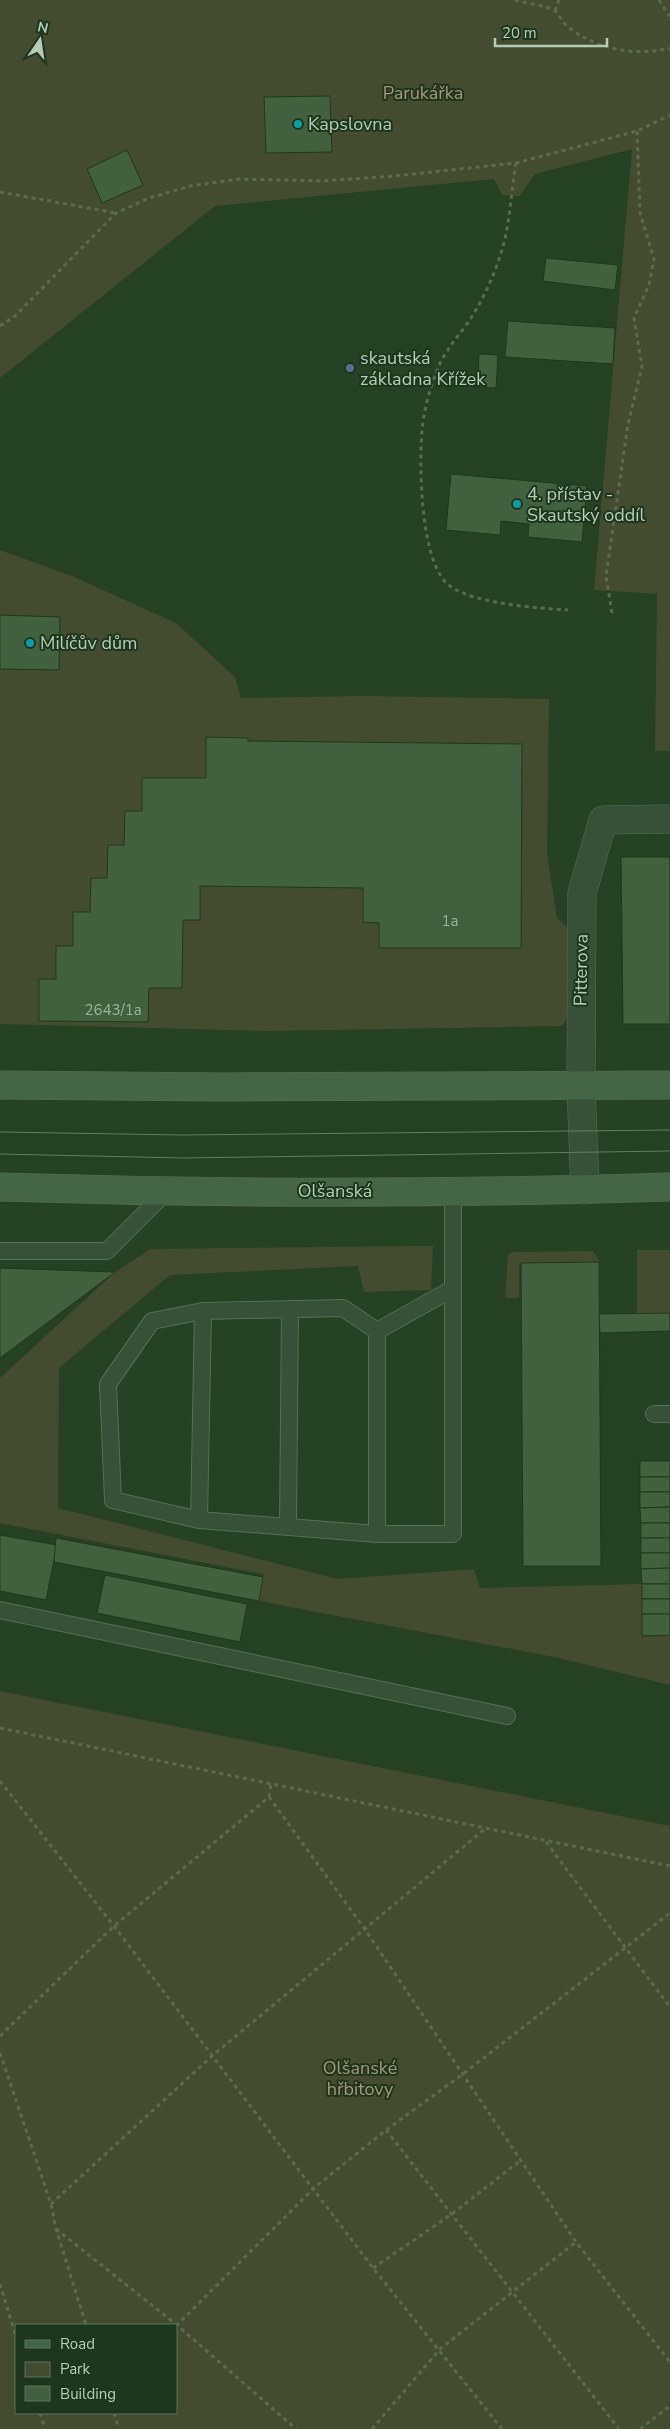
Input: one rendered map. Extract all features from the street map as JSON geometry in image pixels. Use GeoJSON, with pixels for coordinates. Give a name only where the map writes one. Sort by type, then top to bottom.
{"type":"FeatureCollection","features":[{"type":"Feature","properties":{"kind":"street","name":"Pitterova"},"geometry":{"type":"LineString","coordinates":[[585,1190],[581,1086],[582,893],[603,820],[670,819]]}},
{"type":"Feature","properties":{"kind":"street"},"geometry":{"type":"LineString","coordinates":[[0,1085],[213,1087],[670,1084]]}},
{"type":"Feature","properties":{"kind":"street","name":"Olšanská"},"geometry":{"type":"LineString","coordinates":[[0,1187],[166,1192],[585,1190],[670,1187]]}},
{"type":"Feature","properties":{"kind":"lane"},"geometry":{"type":"LineString","coordinates":[[376,1331],[343,1308],[203,1311],[152,1321],[108,1384],[113,1500],[199,1520],[377,1534],[453,1534],[453,1190]]}},
{"type":"Feature","properties":{"kind":"lane"},"geometry":{"type":"LineString","coordinates":[[0,1251],[107,1252],[166,1192]]}},
{"type":"Feature","properties":{"kind":"lane"},"geometry":{"type":"LineString","coordinates":[[376,1331],[452,1289]]}},
{"type":"Feature","properties":{"kind":"lane"},"geometry":{"type":"LineString","coordinates":[[288,1527],[290,1309]]}},
{"type":"Feature","properties":{"kind":"lane"},"geometry":{"type":"LineString","coordinates":[[199,1520],[203,1311]]}},
{"type":"Feature","properties":{"kind":"lane"},"geometry":{"type":"LineString","coordinates":[[376,1331],[377,1534]]}},
{"type":"Feature","properties":{"kind":"lane"},"geometry":{"type":"LineString","coordinates":[[0,1610],[507,1716]]}},
{"type":"Feature","properties":{"kind":"path"},"geometry":{"type":"LineString","coordinates":[[515,0],[555,10],[565,23],[582,36],[616,49],[636,53],[670,48]]}},
{"type":"Feature","properties":{"kind":"path"},"geometry":{"type":"LineString","coordinates":[[555,10],[559,0]]}},
{"type":"Feature","properties":{"kind":"path"},"geometry":{"type":"LineString","coordinates":[[658,0],[670,17]]}},
{"type":"Feature","properties":{"kind":"path"},"geometry":{"type":"LineString","coordinates":[[0,326],[15,316],[116,213],[149,198],[190,186],[239,179],[332,180],[516,163],[637,131],[670,115]]}},
{"type":"Feature","properties":{"kind":"path"},"geometry":{"type":"LineString","coordinates":[[612,613],[606,576],[628,424],[642,367],[634,318],[649,284],[654,259],[640,213],[637,131]]}},
{"type":"Feature","properties":{"kind":"path"},"geometry":{"type":"LineString","coordinates":[[516,163],[502,252],[468,323],[448,348],[437,369],[430,390],[423,429],[420,464],[428,546],[437,572],[450,586],[469,595],[529,608],[568,610]]}},
{"type":"Feature","properties":{"kind":"path"},"geometry":{"type":"LineString","coordinates":[[0,192],[116,213]]}},
{"type":"Feature","properties":{"kind":"path"},"geometry":{"type":"LineString","coordinates":[[0,1728],[670,1866]]}},
{"type":"Feature","properties":{"kind":"path"},"geometry":{"type":"LineString","coordinates":[[0,1781],[114,1926],[374,2268],[502,2429]]}},
{"type":"Feature","properties":{"kind":"path"},"geometry":{"type":"LineString","coordinates":[[0,2036],[114,1926],[269,1797],[272,1784]]}},
{"type":"Feature","properties":{"kind":"path"},"geometry":{"type":"LineString","coordinates":[[269,1797],[364,1928],[576,2242],[670,2362]]}},
{"type":"Feature","properties":{"kind":"path"},"geometry":{"type":"LineString","coordinates":[[51,2204],[212,2056],[486,1828]]}},
{"type":"Feature","properties":{"kind":"path"},"geometry":{"type":"LineString","coordinates":[[546,1841],[625,1950],[670,2007]]}},
{"type":"Feature","properties":{"kind":"path"},"geometry":{"type":"LineString","coordinates":[[178,2324],[314,2188],[386,2130],[463,2074],[625,1950],[670,1913]]}},
{"type":"Feature","properties":{"kind":"path"},"geometry":{"type":"LineString","coordinates":[[0,2053],[51,2204],[56,2229],[86,2324]]}},
{"type":"Feature","properties":{"kind":"path"},"geometry":{"type":"LineString","coordinates":[[386,2130],[619,2429]]}},
{"type":"Feature","properties":{"kind":"path"},"geometry":{"type":"LineString","coordinates":[[374,2268],[452,2214],[521,2160]]}},
{"type":"Feature","properties":{"kind":"path"},"geometry":{"type":"LineString","coordinates":[[56,2229],[176,2324]]}},
{"type":"Feature","properties":{"kind":"path"},"geometry":{"type":"LineString","coordinates":[[372,2429],[440,2349],[576,2242]]}},
{"type":"Feature","properties":{"kind":"path"},"geometry":{"type":"LineString","coordinates":[[0,2284],[15,2334]]}},
{"type":"Feature","properties":{"kind":"path"},"geometry":{"type":"LineString","coordinates":[[178,2326],[296,2429]]}},
{"type":"Feature","properties":{"kind":"path"},"geometry":{"type":"LineString","coordinates":[[640,2429],[670,2406]]}},
{"type":"Feature","properties":{"kind":"path"},"geometry":{"type":"LineString","coordinates":[[40,2414],[45,2429]]}},
{"type":"Feature","properties":{"kind":"path"},"geometry":{"type":"LineString","coordinates":[[114,2414],[118,2429]]}},
{"type":"Feature","properties":{"kind":"green space","name":"Parukářka"},"geometry":{"type":"Polygon","coordinates":[[[0,0],[670,0],[670,751],[655,751],[657,594],[594,590],[632,149],[535,174],[520,196],[502,195],[494,179],[215,206],[0,378],[0,0]],[[127,150],[87,169],[102,203],[143,184],[127,150]]]}},
{"type":"Feature","properties":{"kind":"green space"},"geometry":{"type":"Polygon","coordinates":[[[0,550],[72,576],[176,623],[235,677],[241,698],[362,696],[549,699],[547,853],[557,918],[567,927],[568,1016],[562,1026],[266,1031],[0,1024],[0,669],[59,670],[60,617],[0,615],[0,550]],[[206,737],[206,778],[142,778],[142,811],[125,811],[124,845],[108,845],[107,878],[91,879],[90,912],[73,946],[56,946],[56,979],[39,979],[39,1021],[148,1022],[149,988],[182,988],[183,920],[200,920],[200,886],[363,888],[363,922],[379,923],[379,948],[521,948],[522,745],[248,741],[248,738],[206,737]]]}},
{"type":"Feature","properties":{"kind":"green space"},"geometry":{"type":"Polygon","coordinates":[[[433,1246],[431,1290],[364,1292],[358,1266],[170,1275],[59,1368],[58,1508],[338,1579],[474,1569],[480,1588],[642,1584],[642,1636],[670,1635],[670,1685],[559,1658],[259,1601],[263,1574],[0,1523],[0,1378],[114,1273],[150,1249],[433,1246]]]}},
{"type":"Feature","properties":{"kind":"green space"},"geometry":{"type":"Polygon","coordinates":[[[637,1250],[670,1250],[670,1313],[637,1313],[637,1250]]]}},
{"type":"Feature","properties":{"kind":"green space"},"geometry":{"type":"Polygon","coordinates":[[[593,1251],[600,1262],[519,1263],[519,1298],[505,1298],[508,1255],[513,1252],[593,1251]]]}},
{"type":"Feature","properties":{"kind":"green space","name":"Olšanské hřbitovy"},"geometry":{"type":"Polygon","coordinates":[[[0,1691],[670,1826],[670,2429],[0,2429],[0,1691]]]}},
{"type":"Feature","properties":{"kind":"building","name":"Kapslovna"},"geometry":{"type":"Polygon","coordinates":[[[330,96],[332,152],[266,153],[264,97],[330,96]]]}},
{"type":"Feature","properties":{"kind":"building"},"geometry":{"type":"Polygon","coordinates":[[[127,150],[143,185],[102,203],[87,169],[127,150]]]}},
{"type":"Feature","properties":{"kind":"building"},"geometry":{"type":"Polygon","coordinates":[[[546,258],[618,265],[615,290],[543,281],[546,258]]]}},
{"type":"Feature","properties":{"kind":"building"},"geometry":{"type":"Polygon","coordinates":[[[508,321],[615,328],[613,364],[505,357],[508,321]]]}},
{"type":"Feature","properties":{"kind":"building"},"geometry":{"type":"Polygon","coordinates":[[[479,354],[498,355],[496,388],[478,387],[479,354]]]}},
{"type":"Feature","properties":{"kind":"building","name":"4. přístav - Skautský oddíl"},"geometry":{"type":"Polygon","coordinates":[[[451,474],[587,486],[582,542],[528,537],[529,524],[501,521],[500,535],[446,530],[451,474]]]}},
{"type":"Feature","properties":{"kind":"building","name":"Milíčův dům"},"geometry":{"type":"Polygon","coordinates":[[[0,615],[60,617],[59,670],[0,669],[0,615]]]}},
{"type":"Feature","properties":{"kind":"building"},"geometry":{"type":"Polygon","coordinates":[[[206,737],[248,738],[248,741],[522,744],[521,948],[379,948],[379,923],[363,922],[363,888],[200,886],[200,920],[183,920],[182,988],[149,988],[148,1022],[39,1021],[39,979],[56,979],[56,946],[73,946],[73,912],[90,912],[91,878],[107,878],[108,845],[124,845],[125,811],[142,811],[142,778],[206,778],[206,737]]]}},
{"type":"Feature","properties":{"kind":"building"},"geometry":{"type":"Polygon","coordinates":[[[621,857],[670,857],[670,1024],[623,1024],[621,857]]]}},
{"type":"Feature","properties":{"kind":"building"},"geometry":{"type":"Polygon","coordinates":[[[599,1262],[601,1566],[523,1566],[521,1263],[599,1262]]]}},
{"type":"Feature","properties":{"kind":"building"},"geometry":{"type":"Polygon","coordinates":[[[0,1268],[114,1272],[114,1273],[0,1358],[0,1268]]]}},
{"type":"Feature","properties":{"kind":"building"},"geometry":{"type":"Polygon","coordinates":[[[670,1313],[670,1331],[600,1333],[599,1314],[670,1313]]]}},
{"type":"Feature","properties":{"kind":"building"},"geometry":{"type":"Polygon","coordinates":[[[640,1461],[670,1461],[670,1477],[640,1477],[640,1461]]]}},
{"type":"Feature","properties":{"kind":"building"},"geometry":{"type":"Polygon","coordinates":[[[640,1477],[670,1477],[670,1492],[640,1492],[640,1477]]]}},
{"type":"Feature","properties":{"kind":"building"},"geometry":{"type":"Polygon","coordinates":[[[640,1492],[670,1492],[670,1507],[640,1508],[640,1492]]]}},
{"type":"Feature","properties":{"kind":"building"},"geometry":{"type":"Polygon","coordinates":[[[670,1507],[670,1523],[641,1523],[640,1508],[670,1507]]]}},
{"type":"Feature","properties":{"kind":"building"},"geometry":{"type":"Polygon","coordinates":[[[641,1523],[670,1523],[670,1538],[641,1538],[641,1523]]]}},
{"type":"Feature","properties":{"kind":"building"},"geometry":{"type":"Polygon","coordinates":[[[0,1535],[57,1545],[46,1600],[0,1591],[0,1535]]]}},
{"type":"Feature","properties":{"kind":"building"},"geometry":{"type":"Polygon","coordinates":[[[56,1538],[263,1577],[259,1601],[54,1562],[56,1538]]]}},
{"type":"Feature","properties":{"kind":"building"},"geometry":{"type":"Polygon","coordinates":[[[641,1538],[670,1538],[670,1553],[641,1553],[641,1538]]]}},
{"type":"Feature","properties":{"kind":"building"},"geometry":{"type":"Polygon","coordinates":[[[641,1553],[670,1553],[670,1568],[641,1569],[641,1553]]]}},
{"type":"Feature","properties":{"kind":"building"},"geometry":{"type":"Polygon","coordinates":[[[670,1568],[670,1584],[642,1584],[641,1569],[670,1568]]]}},
{"type":"Feature","properties":{"kind":"building"},"geometry":{"type":"Polygon","coordinates":[[[105,1575],[247,1604],[240,1642],[97,1613],[105,1575]]]}},
{"type":"Feature","properties":{"kind":"building"},"geometry":{"type":"Polygon","coordinates":[[[642,1584],[670,1584],[670,1599],[642,1599],[642,1584]]]}},
{"type":"Feature","properties":{"kind":"building"},"geometry":{"type":"Polygon","coordinates":[[[642,1599],[670,1599],[670,1614],[642,1614],[642,1599]]]}},
{"type":"Feature","properties":{"kind":"building"},"geometry":{"type":"Polygon","coordinates":[[[642,1614],[670,1614],[670,1635],[642,1636],[642,1614]]]}},
{"type":"Feature","properties":{"kind":"tram line"},"geometry":{"type":"LineString","coordinates":[[0,1132],[182,1135],[670,1130]]}},
{"type":"Feature","properties":{"kind":"tram line"},"geometry":{"type":"LineString","coordinates":[[0,1154],[183,1158],[670,1151]]}},
{"type":"Feature","properties":{"kind":"place","name":"Kapslovna"},"geometry":{"type":"Point","coordinates":[298,124]}},
{"type":"Feature","properties":{"kind":"place","name":"skautská základna Křížek"},"geometry":{"type":"Point","coordinates":[350,368]}},
{"type":"Feature","properties":{"kind":"place","name":"4. přístav - Skautský oddíl"},"geometry":{"type":"Point","coordinates":[517,504]}},
{"type":"Feature","properties":{"kind":"place","name":"Milíčův dům"},"geometry":{"type":"Point","coordinates":[30,643]}}]}
